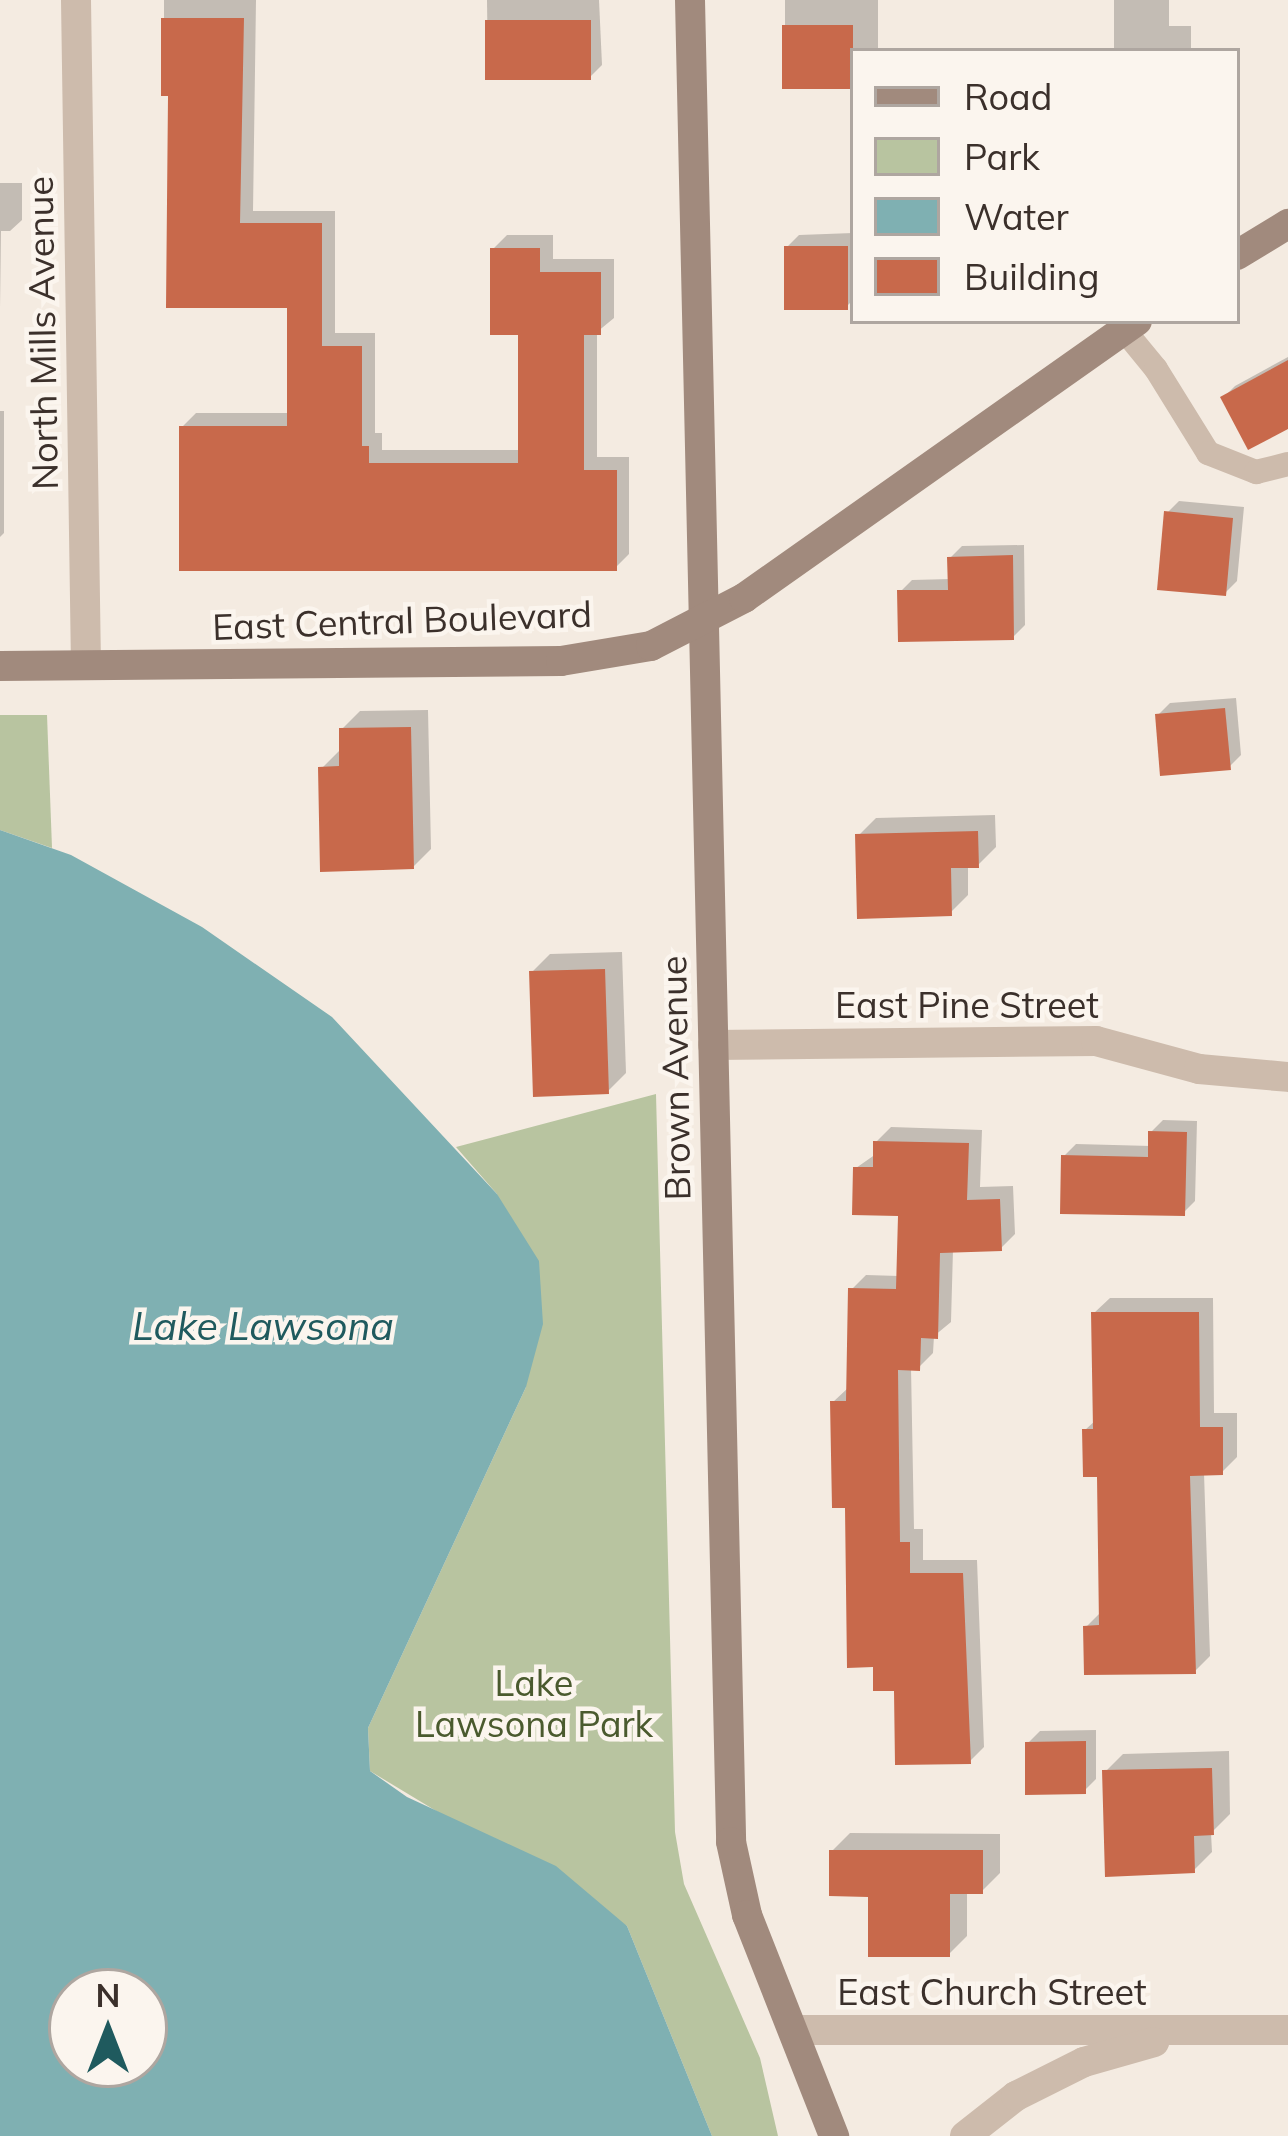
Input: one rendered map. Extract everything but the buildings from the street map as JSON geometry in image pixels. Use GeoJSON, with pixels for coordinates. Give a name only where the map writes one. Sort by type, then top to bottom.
{"type":"FeatureCollection","features":[{"type":"Feature","properties":{"kind":"street","name":"North Mills Avenue"},"geometry":{"type":"LineString","coordinates":[[76,0],[86,665]]}},
{"type":"Feature","properties":{"kind":"street","name":"Brown Avenue"},"geometry":{"type":"LineString","coordinates":[[690,0],[731,1842],[747,1916],[834,2136]]}},
{"type":"Feature","properties":{"kind":"street"},"geometry":{"type":"LineString","coordinates":[[1240,253],[1288,224]]}},
{"type":"Feature","properties":{"kind":"street","name":"East Central Boulevard"},"geometry":{"type":"LineString","coordinates":[[0,666],[561,662],[651,646],[702,623],[856,522],[1130,326]]}},
{"type":"Feature","properties":{"kind":"street","name":"East Pine Street"},"geometry":{"type":"LineString","coordinates":[[713,1045],[1096,1041],[1199,1069],[1288,1077]]}},
{"type":"Feature","properties":{"kind":"street","name":"East Church Street"},"geometry":{"type":"LineString","coordinates":[[794,2030],[1288,2030]]}},
{"type":"Feature","properties":{"kind":"street","name":"East Church Street"},"geometry":{"type":"LineString","coordinates":[[965,2136],[1016,2096],[1084,2062],[1189,2032]]}},
{"type":"Feature","properties":{"kind":"lane"},"geometry":{"type":"LineString","coordinates":[[1130,326],[1208,453],[1256,472],[1288,464]]}},
{"type":"Feature","properties":{"kind":"green space"},"geometry":{"type":"Polygon","coordinates":[[[0,715],[47,715],[52,848],[0,830],[0,715]]]}},
{"type":"Feature","properties":{"kind":"green space","name":"Lake Lawsona Park"},"geometry":{"type":"Polygon","coordinates":[[[656,1094],[675,1832],[684,1884],[760,2058],[778,2136],[712,2136],[627,1926],[370,1771],[368,1728],[526,1387],[497,1194],[456,1147],[656,1094]]]}},
{"type":"Feature","properties":{"kind":"water","name":"Lake Lawsona"},"geometry":{"type":"Polygon","coordinates":[[[0,830],[71,855],[202,927],[332,1017],[497,1194],[539,1261],[543,1324],[526,1387],[368,1728],[370,1771],[407,1797],[556,1866],[627,1926],[712,2136],[0,2136],[0,830]]]}}]}
